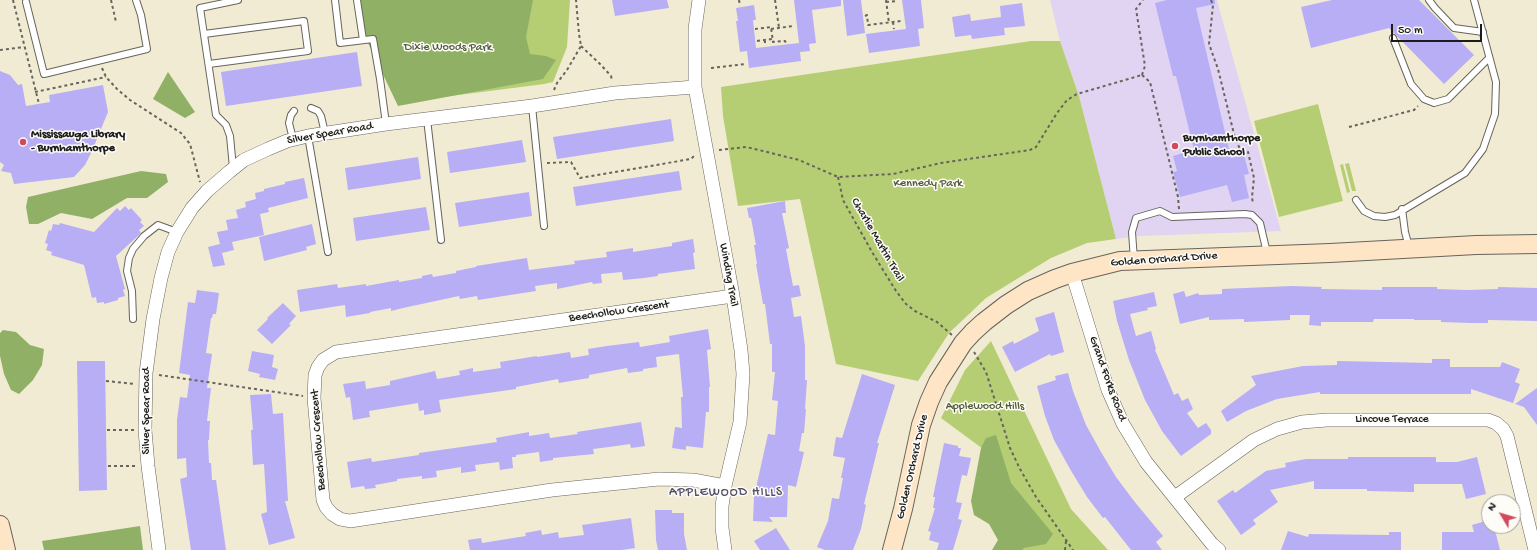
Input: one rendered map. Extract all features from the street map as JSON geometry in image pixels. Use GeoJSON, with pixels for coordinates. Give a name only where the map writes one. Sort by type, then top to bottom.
{"type":"FeatureCollection","features":[{"type":"Feature","properties":{"kind":"street","name":"Winding Trail"},"geometry":{"type":"LineString","coordinates":[[699,0],[695,30],[694,87],[733,296],[741,350],[743,388],[740,422],[725,486],[722,506],[722,528],[725,550]]}},
{"type":"Feature","properties":{"kind":"street","name":"Silver Spear Road"},"geometry":{"type":"LineString","coordinates":[[159,550],[145,430],[146,379],[153,319],[168,252],[177,232],[192,208],[207,191],[233,168],[250,158],[292,139],[325,133],[532,106],[615,93],[694,87]]}},
{"type":"Feature","properties":{"kind":"street","name":"Golden Orchard Drive"},"geometry":{"type":"LineString","coordinates":[[892,550],[903,509],[921,425],[938,382],[973,332],[1006,305],[1028,291],[1072,273],[1099,265],[1120,261],[1476,245],[1537,244]]}},
{"type":"Feature","properties":{"kind":"street","name":"Grand Forks Road"},"geometry":{"type":"LineString","coordinates":[[1072,273],[1108,390],[1123,424],[1146,462],[1218,550]]}},
{"type":"Feature","properties":{"kind":"street","name":"Beechollow Crescent"},"geometry":{"type":"LineString","coordinates":[[725,486],[693,480],[659,479],[552,490],[350,521],[340,519],[329,511],[323,500],[314,398],[315,375],[318,367],[323,360],[336,352],[733,296]]}},
{"type":"Feature","properties":{"kind":"street","name":"Lincove Terrace"},"geometry":{"type":"LineString","coordinates":[[1175,497],[1254,440],[1277,429],[1302,422],[1327,420],[1488,420],[1496,423],[1503,429],[1507,436],[1535,550]]}},
{"type":"Feature","properties":{"kind":"street"},"geometry":{"type":"LineString","coordinates":[[0,525],[6,550]]}},
{"type":"Feature","properties":{"kind":"lane"},"geometry":{"type":"LineString","coordinates":[[26,2],[44,74],[147,49],[141,15],[136,0]]}},
{"type":"Feature","properties":{"kind":"lane"},"geometry":{"type":"LineString","coordinates":[[233,168],[230,136],[226,125],[216,115],[200,8],[238,0]]}},
{"type":"Feature","properties":{"kind":"lane"},"geometry":{"type":"LineString","coordinates":[[334,0],[340,43],[373,39],[386,124]]}},
{"type":"Feature","properties":{"kind":"lane"},"geometry":{"type":"LineString","coordinates":[[357,0],[363,40]]}},
{"type":"Feature","properties":{"kind":"lane"},"geometry":{"type":"LineString","coordinates":[[1429,0],[1454,28],[1483,32]]}},
{"type":"Feature","properties":{"kind":"lane"},"geometry":{"type":"LineString","coordinates":[[1356,200],[1364,211],[1374,216],[1385,217],[1395,215],[1402,209],[1465,173],[1483,149],[1495,114],[1496,82],[1474,0]]}},
{"type":"Feature","properties":{"kind":"lane"},"geometry":{"type":"LineString","coordinates":[[204,34],[304,21],[308,51],[208,64]]}},
{"type":"Feature","properties":{"kind":"lane"},"geometry":{"type":"LineString","coordinates":[[1393,38],[1411,84],[1424,99],[1434,103],[1448,99],[1490,58]]}},
{"type":"Feature","properties":{"kind":"lane"},"geometry":{"type":"LineString","coordinates":[[532,106],[544,226]]}},
{"type":"Feature","properties":{"kind":"lane"},"geometry":{"type":"LineString","coordinates":[[311,108],[318,111],[322,116],[325,133]]}},
{"type":"Feature","properties":{"kind":"lane"},"geometry":{"type":"LineString","coordinates":[[292,139],[289,123],[291,115],[294,111]]}},
{"type":"Feature","properties":{"kind":"lane"},"geometry":{"type":"LineString","coordinates":[[427,119],[442,240]]}},
{"type":"Feature","properties":{"kind":"lane"},"geometry":{"type":"LineString","coordinates":[[308,136],[328,252]]}},
{"type":"Feature","properties":{"kind":"lane"},"geometry":{"type":"LineString","coordinates":[[1402,209],[1405,232],[1410,249]]}},
{"type":"Feature","properties":{"kind":"lane"},"geometry":{"type":"LineString","coordinates":[[1134,260],[1132,232],[1136,218],[1160,211],[1172,217],[1252,215],[1260,223],[1268,254]]}},
{"type":"Feature","properties":{"kind":"lane"},"geometry":{"type":"LineString","coordinates":[[133,318],[132,291],[127,271],[129,258],[133,250],[144,236],[158,225],[177,232]]}},
{"type":"Feature","properties":{"kind":"path"},"geometry":{"type":"LineString","coordinates":[[13,0],[38,104]]}},
{"type":"Feature","properties":{"kind":"path"},"geometry":{"type":"LineString","coordinates":[[111,0],[116,22]]}},
{"type":"Feature","properties":{"kind":"path"},"geometry":{"type":"LineString","coordinates":[[576,0],[581,46],[611,76],[615,93]]}},
{"type":"Feature","properties":{"kind":"path"},"geometry":{"type":"LineString","coordinates":[[739,0],[740,6]]}},
{"type":"Feature","properties":{"kind":"path"},"geometry":{"type":"LineString","coordinates":[[775,0],[779,28]]}},
{"type":"Feature","properties":{"kind":"path"},"geometry":{"type":"LineString","coordinates":[[1142,75],[1145,66],[1136,9],[1143,0]]}},
{"type":"Feature","properties":{"kind":"path"},"geometry":{"type":"LineString","coordinates":[[1211,0],[1213,5],[1209,44],[1218,69],[1235,138],[1240,149],[1248,152],[1254,178],[1252,197],[1253,204]]}},
{"type":"Feature","properties":{"kind":"path"},"geometry":{"type":"LineString","coordinates":[[889,23],[886,1],[897,1]]}},
{"type":"Feature","properties":{"kind":"path"},"geometry":{"type":"LineString","coordinates":[[865,16],[867,15],[868,25],[901,21]]}},
{"type":"Feature","properties":{"kind":"path"},"geometry":{"type":"LineString","coordinates":[[893,22],[894,29]]}},
{"type":"Feature","properties":{"kind":"path"},"geometry":{"type":"LineString","coordinates":[[756,29],[771,27],[771,29],[793,26]]}},
{"type":"Feature","properties":{"kind":"path"},"geometry":{"type":"LineString","coordinates":[[771,29],[772,39]]}},
{"type":"Feature","properties":{"kind":"path"},"geometry":{"type":"LineString","coordinates":[[757,41],[772,39],[773,42],[785,41],[786,43]]}},
{"type":"Feature","properties":{"kind":"path"},"geometry":{"type":"LineString","coordinates":[[765,40],[765,46]]}},
{"type":"Feature","properties":{"kind":"path"},"geometry":{"type":"LineString","coordinates":[[0,50],[24,46]]}},
{"type":"Feature","properties":{"kind":"path"},"geometry":{"type":"LineString","coordinates":[[555,102],[554,89],[581,46]]}},
{"type":"Feature","properties":{"kind":"path"},"geometry":{"type":"LineString","coordinates":[[99,61],[106,78],[130,100],[181,133],[190,144],[199,181],[207,191]]}},
{"type":"Feature","properties":{"kind":"path"},"geometry":{"type":"LineString","coordinates":[[711,68],[746,64]]}},
{"type":"Feature","properties":{"kind":"path"},"geometry":{"type":"LineString","coordinates":[[714,152],[746,147],[799,160],[838,177],[893,174],[941,163],[1030,150],[1036,147],[1067,100],[1077,94],[1142,75]]}},
{"type":"Feature","properties":{"kind":"path"},"geometry":{"type":"LineString","coordinates":[[1142,75],[1150,82],[1178,197],[1179,216]]}},
{"type":"Feature","properties":{"kind":"path"},"geometry":{"type":"LineString","coordinates":[[35,92],[106,78]]}},
{"type":"Feature","properties":{"kind":"path"},"geometry":{"type":"LineString","coordinates":[[1349,127],[1414,110],[1424,99]]}},
{"type":"Feature","properties":{"kind":"path"},"geometry":{"type":"LineString","coordinates":[[538,164],[571,162],[580,178],[691,159],[695,155]]}},
{"type":"Feature","properties":{"kind":"path","name":"Charlie Martin Trail"},"geometry":{"type":"LineString","coordinates":[[838,177],[843,200],[896,291],[906,304],[915,311],[937,322],[958,339]]}},
{"type":"Feature","properties":{"kind":"path"},"geometry":{"type":"LineString","coordinates":[[969,348],[975,353],[986,372],[1010,448],[1020,469],[1036,497],[1073,550]]}},
{"type":"Feature","properties":{"kind":"path"},"geometry":{"type":"LineString","coordinates":[[106,381],[146,379],[314,398]]}},
{"type":"Feature","properties":{"kind":"path"},"geometry":{"type":"LineString","coordinates":[[106,430],[145,430]]}},
{"type":"Feature","properties":{"kind":"path"},"geometry":{"type":"LineString","coordinates":[[108,466],[148,466]]}},
{"type":"Feature","properties":{"kind":"path"},"geometry":{"type":"LineString","coordinates":[[1065,550],[1066,541]]}},
{"type":"Feature","properties":{"kind":"shaded area","name":"Burnhamthorpe Public School"},"geometry":{"type":"Polygon","coordinates":[[[1050,0],[1217,0],[1281,231],[1141,236],[1116,239],[1079,96],[1060,41],[1050,0]]]}},
{"type":"Feature","properties":{"kind":"green space","name":"Dixie Woods Park"},"geometry":{"type":"Polygon","coordinates":[[[357,0],[533,0],[526,37],[530,54],[546,56],[556,60],[543,79],[398,106],[359,24],[357,0]]]}},
{"type":"Feature","properties":{"kind":"green space","name":"Dixie Woods Park"},"geometry":{"type":"Polygon","coordinates":[[[389,0],[570,0],[567,47],[553,82],[404,102],[389,0]]]}},
{"type":"Feature","properties":{"kind":"green space","name":"Kennedy Park"},"geometry":{"type":"Polygon","coordinates":[[[1031,41],[1060,41],[1079,96],[1116,239],[1087,243],[1051,258],[986,298],[949,333],[918,381],[836,364],[800,199],[738,206],[723,116],[721,87],[1031,41]]]}},
{"type":"Feature","properties":{"kind":"green space"},"geometry":{"type":"Polygon","coordinates":[[[168,72],[195,112],[185,118],[153,99],[168,72]]]}},
{"type":"Feature","properties":{"kind":"green space"},"geometry":{"type":"Polygon","coordinates":[[[1318,104],[1343,201],[1279,217],[1254,121],[1318,104]]]}},
{"type":"Feature","properties":{"kind":"green space"},"geometry":{"type":"Polygon","coordinates":[[[1349,163],[1356,191],[1352,191],[1345,164],[1349,163]]]}},
{"type":"Feature","properties":{"kind":"green space"},"geometry":{"type":"Polygon","coordinates":[[[1343,164],[1350,192],[1347,193],[1340,165],[1343,164]]]}},
{"type":"Feature","properties":{"kind":"green space"},"geometry":{"type":"Polygon","coordinates":[[[141,171],[166,174],[168,182],[147,198],[127,198],[92,219],[61,213],[38,224],[29,224],[26,207],[28,197],[141,171]]]}},
{"type":"Feature","properties":{"kind":"green space"},"geometry":{"type":"Polygon","coordinates":[[[3,330],[16,332],[30,345],[44,349],[42,365],[33,380],[19,394],[11,390],[4,374],[0,356],[0,333],[3,330]]]}},
{"type":"Feature","properties":{"kind":"green space","name":"Applewood Hills"},"geometry":{"type":"Polygon","coordinates":[[[991,341],[1071,509],[1108,550],[1008,550],[1002,463],[941,418],[965,370],[991,341]]]}},
{"type":"Feature","properties":{"kind":"green space"},"geometry":{"type":"Polygon","coordinates":[[[996,435],[1011,483],[1053,534],[1046,544],[1024,548],[1022,550],[992,550],[998,540],[989,524],[974,515],[971,501],[981,448],[986,438],[996,435]]]}},
{"type":"Feature","properties":{"kind":"green space"},"geometry":{"type":"Polygon","coordinates":[[[140,526],[143,550],[44,550],[42,541],[140,526]]]}},
{"type":"Feature","properties":{"kind":"building"},"geometry":{"type":"Polygon","coordinates":[[[612,0],[667,0],[669,8],[615,16],[612,0]]]}},
{"type":"Feature","properties":{"kind":"building"},"geometry":{"type":"Polygon","coordinates":[[[794,0],[841,0],[841,6],[812,10],[816,43],[809,44],[810,51],[800,52],[801,61],[749,68],[747,51],[740,52],[736,8],[754,5],[756,20],[753,20],[756,48],[799,43],[794,0]]]}},
{"type":"Feature","properties":{"kind":"building"},"geometry":{"type":"Polygon","coordinates":[[[843,0],[861,0],[865,33],[847,36],[843,0]]]}},
{"type":"Feature","properties":{"kind":"building"},"geometry":{"type":"Polygon","coordinates":[[[902,0],[921,0],[924,28],[918,29],[920,46],[869,53],[866,34],[906,29],[902,0]]]}},
{"type":"Feature","properties":{"kind":"building"},"geometry":{"type":"Polygon","coordinates":[[[1167,0],[1215,0],[1215,4],[1196,8],[1231,158],[1244,155],[1249,174],[1244,175],[1249,198],[1232,202],[1227,185],[1180,197],[1173,172],[1177,171],[1173,156],[1194,150],[1176,76],[1173,76],[1155,3],[1167,0]]]}},
{"type":"Feature","properties":{"kind":"building"},"geometry":{"type":"Polygon","coordinates":[[[1332,0],[1419,0],[1474,55],[1444,84],[1389,28],[1311,48],[1301,7],[1332,0]]]}},
{"type":"Feature","properties":{"kind":"building"},"geometry":{"type":"Polygon","coordinates":[[[1022,3],[1025,26],[1004,28],[1005,35],[972,39],[971,35],[955,37],[952,17],[970,14],[971,21],[1001,17],[1000,6],[1022,3]]]}},
{"type":"Feature","properties":{"kind":"building"},"geometry":{"type":"Polygon","coordinates":[[[357,52],[362,86],[226,106],[221,72],[357,52]]]}},
{"type":"Feature","properties":{"kind":"building"},"geometry":{"type":"Polygon","coordinates":[[[0,71],[10,75],[18,85],[22,84],[26,106],[50,102],[49,95],[103,85],[108,112],[85,165],[74,177],[14,184],[11,173],[1,171],[4,165],[0,162],[0,71]]]}},
{"type":"Feature","properties":{"kind":"building"},"geometry":{"type":"Polygon","coordinates":[[[671,119],[674,141],[557,159],[553,137],[671,119]]]}},
{"type":"Feature","properties":{"kind":"building"},"geometry":{"type":"Polygon","coordinates":[[[522,140],[526,162],[450,173],[447,152],[522,140]]]}},
{"type":"Feature","properties":{"kind":"building"},"geometry":{"type":"Polygon","coordinates":[[[418,157],[421,179],[348,190],[345,168],[418,157]]]}},
{"type":"Feature","properties":{"kind":"building"},"geometry":{"type":"Polygon","coordinates":[[[679,171],[682,190],[576,206],[573,187],[679,171]]]}},
{"type":"Feature","properties":{"kind":"building"},"geometry":{"type":"Polygon","coordinates":[[[304,178],[308,198],[268,208],[269,212],[260,214],[264,235],[232,242],[234,250],[222,253],[225,265],[213,267],[208,247],[220,244],[217,232],[228,230],[226,220],[238,218],[236,210],[246,207],[245,202],[256,199],[255,193],[264,191],[264,189],[285,184],[285,182],[304,178]]]}},
{"type":"Feature","properties":{"kind":"building"},"geometry":{"type":"Polygon","coordinates":[[[529,192],[532,216],[459,227],[455,203],[529,192]]]}},
{"type":"Feature","properties":{"kind":"building"},"geometry":{"type":"Polygon","coordinates":[[[785,201],[786,213],[782,213],[789,248],[786,249],[793,286],[799,285],[801,296],[791,298],[794,317],[801,316],[805,346],[805,380],[807,380],[806,409],[804,433],[802,433],[799,451],[804,452],[796,487],[788,485],[787,517],[769,517],[773,522],[753,521],[754,497],[768,434],[775,435],[778,401],[772,400],[775,372],[772,372],[772,344],[770,344],[765,304],[763,304],[756,264],[754,245],[756,245],[751,218],[749,218],[747,208],[785,201]]]}},
{"type":"Feature","properties":{"kind":"building"},"geometry":{"type":"Polygon","coordinates":[[[125,206],[129,210],[131,208],[142,220],[140,222],[144,226],[139,230],[141,233],[116,256],[125,289],[123,290],[125,296],[118,298],[118,300],[104,304],[104,302],[97,303],[96,297],[92,298],[84,265],[51,255],[52,252],[46,250],[48,244],[45,243],[49,230],[51,231],[53,224],[59,225],[60,223],[94,232],[117,208],[120,211],[125,206]]]}},
{"type":"Feature","properties":{"kind":"building"},"geometry":{"type":"Polygon","coordinates":[[[426,207],[430,230],[356,241],[353,218],[426,207]]]}},
{"type":"Feature","properties":{"kind":"building"},"geometry":{"type":"Polygon","coordinates":[[[312,224],[316,244],[306,247],[307,250],[264,261],[259,237],[312,224]]]}},
{"type":"Feature","properties":{"kind":"building"},"geometry":{"type":"Polygon","coordinates":[[[693,239],[695,269],[658,274],[658,276],[623,280],[622,272],[601,274],[602,283],[593,284],[592,282],[557,289],[557,283],[535,286],[536,291],[478,300],[477,296],[460,299],[459,296],[391,311],[391,308],[346,317],[345,305],[300,312],[297,290],[337,284],[338,288],[366,284],[366,286],[399,280],[399,282],[422,278],[422,276],[432,274],[433,277],[456,273],[456,271],[476,266],[527,258],[529,270],[575,264],[574,261],[607,257],[606,252],[633,248],[633,252],[672,246],[672,243],[693,239]]]}},
{"type":"Feature","properties":{"kind":"building"},"geometry":{"type":"Polygon","coordinates":[[[1292,286],[1322,287],[1321,289],[1382,290],[1382,287],[1437,287],[1437,289],[1467,290],[1498,289],[1498,287],[1537,288],[1537,321],[1488,320],[1488,323],[1471,323],[1441,322],[1441,320],[1374,319],[1373,322],[1321,322],[1321,326],[1309,325],[1310,315],[1290,315],[1290,320],[1244,322],[1244,319],[1209,320],[1209,317],[1180,324],[1173,294],[1184,291],[1186,297],[1198,293],[1199,295],[1222,294],[1222,289],[1292,286]]]}},
{"type":"Feature","properties":{"kind":"building"},"geometry":{"type":"Polygon","coordinates":[[[197,290],[219,293],[216,314],[213,314],[211,318],[206,353],[212,354],[207,388],[211,388],[207,421],[210,421],[208,440],[209,463],[211,463],[212,480],[216,480],[226,550],[191,550],[180,479],[187,477],[186,458],[177,459],[177,420],[180,397],[187,398],[190,375],[179,373],[188,302],[195,303],[197,290]]]}},
{"type":"Feature","properties":{"kind":"building"},"geometry":{"type":"Polygon","coordinates":[[[1154,292],[1157,306],[1147,308],[1148,310],[1130,314],[1136,336],[1151,331],[1155,350],[1174,395],[1178,393],[1182,401],[1188,398],[1193,409],[1187,413],[1198,428],[1206,423],[1211,430],[1211,434],[1181,456],[1162,431],[1145,400],[1129,360],[1117,321],[1113,301],[1154,292]]]}},
{"type":"Feature","properties":{"kind":"building"},"geometry":{"type":"Polygon","coordinates":[[[283,303],[296,316],[289,324],[291,325],[272,344],[257,330],[283,303]]]}},
{"type":"Feature","properties":{"kind":"building"},"geometry":{"type":"Polygon","coordinates":[[[1054,312],[1064,352],[1051,356],[1050,354],[1015,372],[1002,347],[1013,341],[1014,344],[1039,331],[1035,318],[1054,312]]]}},
{"type":"Feature","properties":{"kind":"building"},"geometry":{"type":"Polygon","coordinates":[[[708,329],[711,349],[707,350],[710,387],[709,412],[706,412],[703,448],[686,446],[686,450],[672,448],[675,427],[682,428],[681,397],[683,397],[679,354],[656,357],[657,367],[643,369],[643,371],[628,373],[627,368],[589,375],[589,378],[559,383],[558,379],[516,387],[516,389],[439,400],[441,412],[424,415],[424,410],[419,411],[418,403],[369,411],[370,417],[353,420],[350,397],[346,398],[343,384],[365,381],[366,389],[390,385],[390,381],[435,371],[437,379],[460,375],[459,371],[473,368],[473,372],[501,368],[500,362],[537,356],[570,352],[571,358],[589,355],[588,349],[639,342],[640,347],[670,342],[669,336],[708,329]]]}},
{"type":"Feature","properties":{"kind":"building"},"geometry":{"type":"Polygon","coordinates":[[[252,351],[274,355],[272,367],[278,369],[275,380],[259,377],[260,374],[248,371],[252,351]]]}},
{"type":"Feature","properties":{"kind":"building"},"geometry":{"type":"Polygon","coordinates":[[[1432,359],[1450,359],[1450,367],[1500,367],[1502,362],[1520,369],[1515,382],[1520,384],[1513,403],[1471,389],[1471,394],[1320,394],[1320,392],[1277,399],[1246,411],[1227,422],[1221,411],[1256,385],[1251,376],[1303,366],[1337,365],[1337,361],[1432,363],[1432,359]]]}},
{"type":"Feature","properties":{"kind":"building"},"geometry":{"type":"Polygon","coordinates":[[[77,361],[105,361],[107,490],[79,491],[77,361]]]}},
{"type":"Feature","properties":{"kind":"building"},"geometry":{"type":"Polygon","coordinates":[[[1068,373],[1086,425],[1116,477],[1163,536],[1156,542],[1162,550],[1131,550],[1087,497],[1054,440],[1045,416],[1037,386],[1056,380],[1055,376],[1068,373]]]}},
{"type":"Feature","properties":{"kind":"building"},"geometry":{"type":"Polygon","coordinates":[[[862,374],[895,385],[877,443],[879,443],[864,504],[866,505],[861,529],[853,550],[825,550],[817,547],[828,521],[832,498],[839,499],[845,458],[833,456],[836,437],[842,438],[862,374]]]}},
{"type":"Feature","properties":{"kind":"building"},"geometry":{"type":"Polygon","coordinates":[[[1537,388],[1537,425],[1524,407],[1515,404],[1537,388]]]}},
{"type":"Feature","properties":{"kind":"building"},"geometry":{"type":"Polygon","coordinates":[[[271,394],[273,414],[283,413],[288,501],[285,501],[295,538],[269,545],[261,514],[267,512],[264,464],[253,465],[251,430],[253,430],[250,395],[271,394]]]}},
{"type":"Feature","properties":{"kind":"building"},"geometry":{"type":"Polygon","coordinates":[[[641,422],[645,446],[631,448],[630,444],[593,449],[594,454],[553,458],[553,460],[540,462],[539,452],[516,455],[516,457],[512,457],[513,468],[500,470],[499,462],[475,465],[476,471],[461,473],[461,467],[436,471],[437,477],[422,479],[422,476],[397,479],[397,481],[375,485],[376,488],[365,489],[364,486],[351,488],[347,462],[371,458],[372,462],[419,455],[419,453],[497,442],[496,438],[529,432],[529,436],[549,433],[550,438],[578,434],[577,432],[641,422]]]}},
{"type":"Feature","properties":{"kind":"building"},"geometry":{"type":"Polygon","coordinates":[[[944,443],[958,446],[958,448],[961,448],[959,456],[971,458],[967,476],[962,475],[956,502],[962,503],[958,519],[962,520],[953,550],[937,550],[939,543],[929,540],[931,532],[928,531],[935,508],[933,508],[935,497],[933,497],[944,443]]]}},
{"type":"Feature","properties":{"kind":"building"},"geometry":{"type":"Polygon","coordinates":[[[1348,457],[1436,457],[1436,462],[1457,462],[1477,457],[1486,494],[1481,494],[1466,499],[1462,484],[1414,484],[1414,492],[1367,491],[1367,489],[1314,489],[1314,481],[1270,490],[1278,502],[1253,520],[1256,524],[1241,535],[1217,501],[1233,490],[1235,493],[1266,471],[1286,467],[1285,463],[1306,459],[1348,459],[1348,457]]]}},
{"type":"Feature","properties":{"kind":"building"},"geometry":{"type":"Polygon","coordinates":[[[655,510],[672,510],[672,513],[684,513],[684,534],[687,550],[658,550],[656,540],[655,510]]]}},
{"type":"Feature","properties":{"kind":"building"},"geometry":{"type":"Polygon","coordinates":[[[631,518],[635,548],[622,550],[470,550],[468,540],[481,538],[482,543],[526,536],[525,533],[541,530],[542,535],[558,532],[559,538],[584,535],[582,525],[631,518]]]}},
{"type":"Feature","properties":{"kind":"building"},"geometry":{"type":"Polygon","coordinates":[[[1481,522],[1481,534],[1496,534],[1500,550],[1442,550],[1442,532],[1474,532],[1472,525],[1481,522]]]}},
{"type":"Feature","properties":{"kind":"building"},"geometry":{"type":"Polygon","coordinates":[[[776,528],[790,550],[760,550],[754,541],[776,528]]]}},
{"type":"Feature","properties":{"kind":"building"},"geometry":{"type":"Polygon","coordinates":[[[1288,531],[1308,537],[1309,534],[1389,535],[1389,532],[1401,532],[1401,550],[1281,550],[1288,531]]]}},
{"type":"Feature","properties":{"kind":"place","name":"Mississauga Library - Burnhamthorpe"},"geometry":{"type":"Point","coordinates":[23,142]}},
{"type":"Feature","properties":{"kind":"place","name":"Burnhamthorpe Public School"},"geometry":{"type":"Point","coordinates":[1175,146]}},
{"type":"Feature","properties":{"kind":"district","name":"APPLEWOOD HILLS"},"geometry":{"type":"Point","coordinates":[726,493]}}]}
